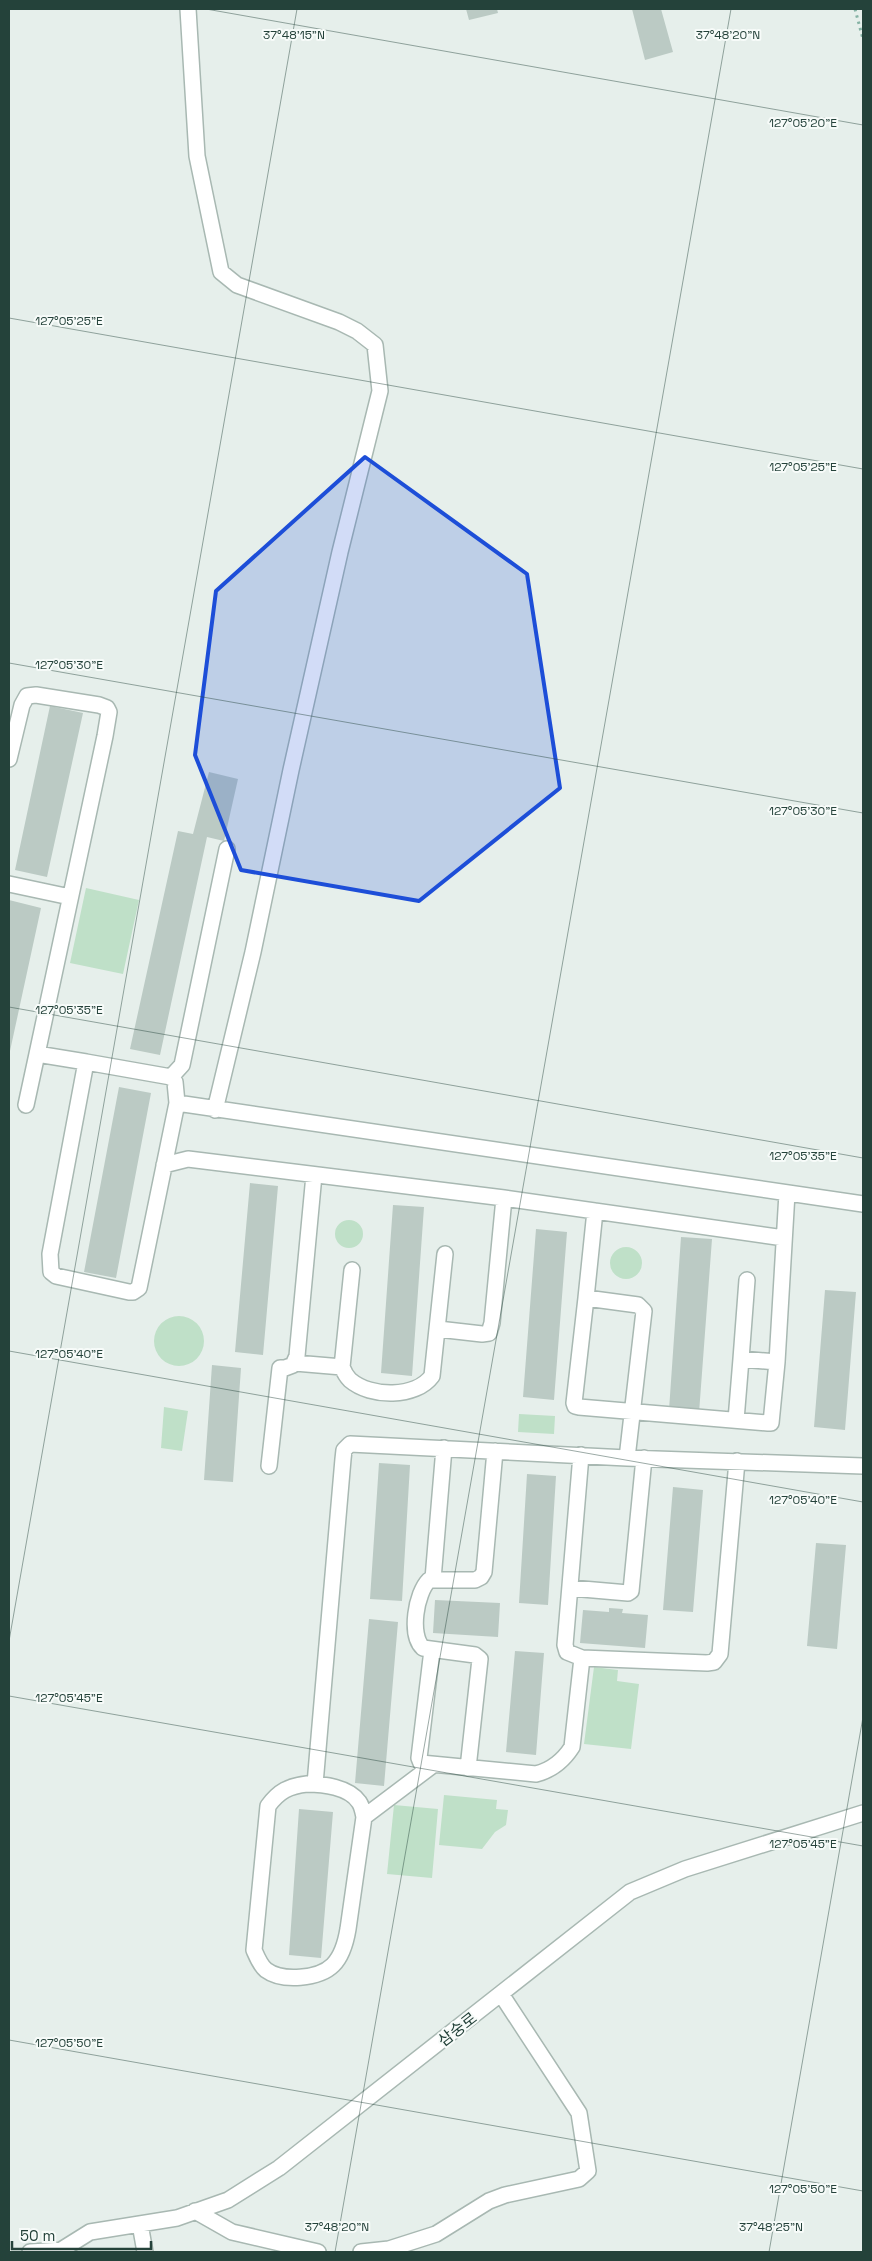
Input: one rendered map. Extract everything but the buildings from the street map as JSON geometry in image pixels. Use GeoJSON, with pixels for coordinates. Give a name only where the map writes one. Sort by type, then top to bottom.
{"type":"FeatureCollection","features":[{"type":"Feature","properties":{"kind":"street"},"geometry":{"type":"LineString","coordinates":[[188,9],[197,156],[221,272],[237,285],[289,302],[357,331],[375,345],[380,390],[342,542],[253,952],[215,1110]]}},
{"type":"Feature","properties":{"kind":"street"},"geometry":{"type":"LineString","coordinates":[[9,759],[22,705],[28,696],[36,695],[99,705],[109,712],[26,1105]]}},
{"type":"Feature","properties":{"kind":"street"},"geometry":{"type":"LineString","coordinates":[[171,1076],[182,1065],[227,849]]}},
{"type":"Feature","properties":{"kind":"street"},"geometry":{"type":"LineString","coordinates":[[9,884],[70,897]]}},
{"type":"Feature","properties":{"kind":"street"},"geometry":{"type":"LineString","coordinates":[[36,1054],[86,1062],[171,1076],[175,1082],[177,1104],[140,1284],[136,1291],[128,1292],[62,1278],[50,1272],[50,1254],[86,1062]]}},
{"type":"Feature","properties":{"kind":"street"},"geometry":{"type":"LineString","coordinates":[[177,1104],[863,1204]]}},
{"type":"Feature","properties":{"kind":"street"},"geometry":{"type":"LineString","coordinates":[[164,1165],[188,1159],[504,1198],[784,1238]]}},
{"type":"Feature","properties":{"kind":"street"},"geometry":{"type":"LineString","coordinates":[[295,1363],[314,1175]]}},
{"type":"Feature","properties":{"kind":"street"},"geometry":{"type":"LineString","coordinates":[[595,1211],[574,1403],[579,1407],[768,1423],[772,1421],[777,1362],[787,1193]]}},
{"type":"Feature","properties":{"kind":"street"},"geometry":{"type":"LineString","coordinates":[[438,1329],[482,1334],[489,1333],[492,1323],[504,1198]]}},
{"type":"Feature","properties":{"kind":"street"},"geometry":{"type":"LineString","coordinates":[[352,1270],[342,1367],[349,1379],[363,1388],[397,1392],[415,1390],[424,1386],[432,1376],[445,1254]]}},
{"type":"Feature","properties":{"kind":"street"},"geometry":{"type":"LineString","coordinates":[[736,1420],[747,1280]]}},
{"type":"Feature","properties":{"kind":"street"},"geometry":{"type":"LineString","coordinates":[[586,1298],[638,1305],[644,1311],[627,1458]]}},
{"type":"Feature","properties":{"kind":"street"},"geometry":{"type":"LineString","coordinates":[[741,1359],[777,1362]]}},
{"type":"Feature","properties":{"kind":"street"},"geometry":{"type":"LineString","coordinates":[[269,1466],[280,1368],[290,1367],[295,1363],[342,1367]]}},
{"type":"Feature","properties":{"kind":"street"},"geometry":{"type":"LineString","coordinates":[[316,1784],[344,1450],[350,1444],[627,1458],[863,1466]]}},
{"type":"Feature","properties":{"kind":"street"},"geometry":{"type":"LineString","coordinates":[[433,1579],[444,1448]]}},
{"type":"Feature","properties":{"kind":"street"},"geometry":{"type":"LineString","coordinates":[[468,1768],[480,1659],[474,1655],[423,1648],[417,1641],[416,1618],[421,1590],[427,1581],[433,1579],[474,1580],[481,1577],[484,1572],[495,1451]]}},
{"type":"Feature","properties":{"kind":"street"},"geometry":{"type":"LineString","coordinates":[[581,1455],[565,1645],[567,1652],[582,1658],[707,1663],[716,1659],[720,1654],[737,1461]]}},
{"type":"Feature","properties":{"kind":"street"},"geometry":{"type":"LineString","coordinates":[[571,1588],[628,1593],[631,1591],[644,1458]]}},
{"type":"Feature","properties":{"kind":"street"},"geometry":{"type":"LineString","coordinates":[[432,1650],[419,1758],[421,1763],[536,1774],[546,1771],[565,1758],[572,1747],[582,1658]]}},
{"type":"Feature","properties":{"kind":"street"},"geometry":{"type":"LineString","coordinates":[[364,1817],[433,1765]]}},
{"type":"Feature","properties":{"kind":"street"},"geometry":{"type":"LineString","coordinates":[[316,1784],[337,1789],[355,1797],[360,1804],[364,1817],[348,1929],[345,1943],[333,1965],[316,1974],[298,1977],[280,1976],[266,1970],[254,1950],[268,1806],[278,1793],[293,1786],[316,1784]]}},
{"type":"Feature","properties":{"kind":"street","name":"삼숭로"},"geometry":{"type":"LineString","coordinates":[[61,2251],[90,2232],[177,2218],[228,2200],[279,2168],[630,1892],[685,1869],[863,1813]]}},
{"type":"Feature","properties":{"kind":"street"},"geometry":{"type":"LineString","coordinates":[[361,2252],[389,2249],[436,2234],[489,2201],[505,2194],[579,2179],[588,2171],[579,2113],[501,1994]]}},
{"type":"Feature","properties":{"kind":"street"},"geometry":{"type":"LineString","coordinates":[[195,2211],[232,2232],[318,2252]]}},
{"type":"Feature","properties":{"kind":"street"},"geometry":{"type":"LineString","coordinates":[[140,2224],[145,2252]]}},
{"type":"Feature","properties":{"kind":"street"},"geometry":{"type":"LineString","coordinates":[[30,2252],[61,2251]]}},
{"type":"Feature","properties":{"kind":"path"},"geometry":{"type":"LineString","coordinates":[[855,9],[863,39]]}},
{"type":"Feature","properties":{"kind":"highlighted area"},"geometry":{"type":"Polygon","coordinates":[[[365,457],[527,574],[560,788],[419,901],[241,870],[195,755],[216,591],[365,457]]]}},
{"type":"Feature","properties":{"kind":"green space"},"geometry":{"type":"Polygon","coordinates":[[[86,888],[139,900],[123,974],[70,963],[86,888]]]}},
{"type":"Feature","properties":{"kind":"green space"},"geometry":{"type":"Polygon","coordinates":[[[349,1220],[359,1224],[363,1234],[359,1244],[349,1248],[339,1244],[335,1234],[339,1224],[349,1220]]]}},
{"type":"Feature","properties":{"kind":"green space"},"geometry":{"type":"Polygon","coordinates":[[[626,1247],[637,1252],[642,1263],[637,1274],[626,1279],[615,1274],[610,1263],[615,1252],[626,1247]]]}},
{"type":"Feature","properties":{"kind":"green space"},"geometry":{"type":"Polygon","coordinates":[[[174,1316],[184,1316],[197,1323],[204,1336],[204,1346],[197,1359],[184,1366],[174,1366],[165,1362],[158,1355],[154,1346],[154,1336],[158,1327],[165,1320],[174,1316]]]}},
{"type":"Feature","properties":{"kind":"green space"},"geometry":{"type":"Polygon","coordinates":[[[164,1407],[188,1411],[182,1451],[161,1448],[164,1407]]]}},
{"type":"Feature","properties":{"kind":"green space"},"geometry":{"type":"Polygon","coordinates":[[[519,1414],[555,1416],[554,1434],[518,1432],[519,1414]]]}},
{"type":"Feature","properties":{"kind":"green space"},"geometry":{"type":"Polygon","coordinates":[[[594,1667],[618,1670],[617,1681],[639,1684],[631,1749],[584,1744],[594,1667]]]}},
{"type":"Feature","properties":{"kind":"green space"},"geometry":{"type":"Polygon","coordinates":[[[444,1795],[497,1800],[496,1809],[508,1810],[506,1825],[495,1832],[482,1849],[439,1845],[444,1795]]]}},
{"type":"Feature","properties":{"kind":"green space"},"geometry":{"type":"Polygon","coordinates":[[[394,1805],[438,1809],[432,1878],[387,1874],[394,1805]]]}}]}
